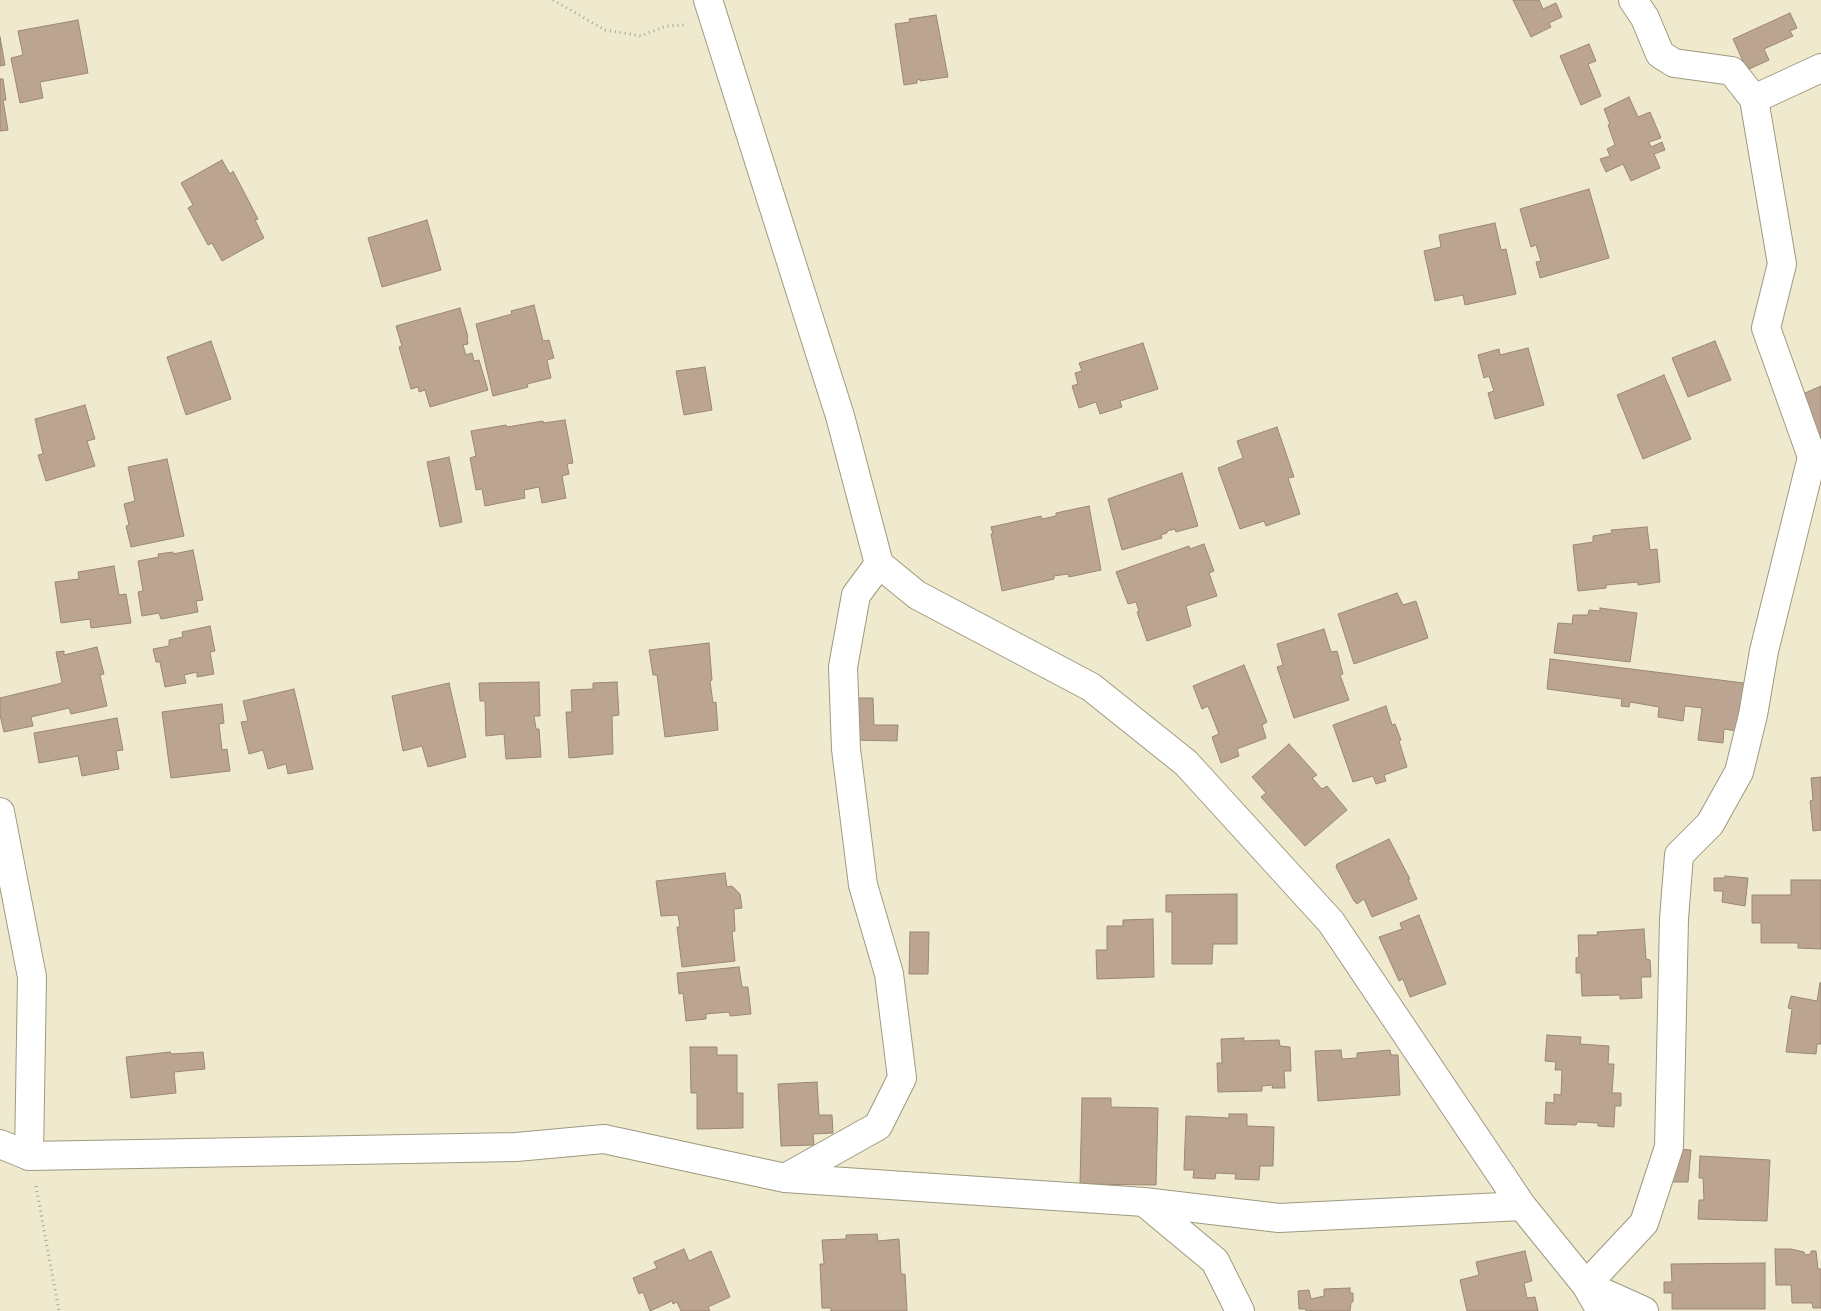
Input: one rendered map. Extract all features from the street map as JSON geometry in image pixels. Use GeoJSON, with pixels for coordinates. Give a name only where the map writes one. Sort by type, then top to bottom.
{"type":"FeatureCollection","features":[{"type":"Feature","properties":{"kind":"street"},"geometry":{"type":"LineString","coordinates":[[1586,1285],[1644,1223],[1669,1147],[1674,919],[1679,855],[1710,824],[1739,772],[1753,715],[1764,651],[1812,457],[1766,328],[1782,264],[1754,99],[1732,71],[1674,63],[1660,54],[1645,18],[1633,0]]}},
{"type":"Feature","properties":{"kind":"street"},"geometry":{"type":"LineString","coordinates":[[710,9],[840,416],[879,564],[917,595],[1091,687],[1186,763],[1331,922],[1522,1206],[1586,1285],[1601,1311]]}},
{"type":"Feature","properties":{"kind":"street"},"geometry":{"type":"LineString","coordinates":[[1754,99],[1821,68]]}},
{"type":"Feature","properties":{"kind":"street"},"geometry":{"type":"LineString","coordinates":[[785,1178],[878,1126],[902,1078],[889,974],[863,885],[846,749],[843,667],[851,622],[856,595],[879,564]]}},
{"type":"Feature","properties":{"kind":"street"},"geometry":{"type":"LineString","coordinates":[[0,812],[32,977],[29,1156]]}},
{"type":"Feature","properties":{"kind":"street"},"geometry":{"type":"LineString","coordinates":[[0,1144],[29,1156],[516,1148],[604,1139],[785,1178],[1144,1202],[1279,1218],[1522,1206]]}},
{"type":"Feature","properties":{"kind":"street"},"geometry":{"type":"LineString","coordinates":[[1144,1202],[1215,1261],[1240,1311]]}},
{"type":"Feature","properties":{"kind":"street"},"geometry":{"type":"LineString","coordinates":[[1586,1285],[1644,1311]]}},
{"type":"Feature","properties":{"kind":"path"},"geometry":{"type":"LineString","coordinates":[[553,0],[605,30],[641,36],[666,26],[696,25],[710,9]]}},
{"type":"Feature","properties":{"kind":"path"},"geometry":{"type":"LineString","coordinates":[[29,1156],[60,1311]]}},
{"type":"Feature","properties":{"kind":"building"},"geometry":{"type":"Polygon","coordinates":[[[1513,0],[1539,0],[1543,9],[1556,3],[1562,17],[1549,23],[1551,27],[1531,37],[1513,0]]]}},
{"type":"Feature","properties":{"kind":"building"},"geometry":{"type":"Polygon","coordinates":[[[1790,13],[1797,28],[1790,31],[1793,36],[1764,49],[1769,60],[1747,70],[1733,39],[1790,13]]]}},
{"type":"Feature","properties":{"kind":"building"},"geometry":{"type":"Polygon","coordinates":[[[936,15],[948,77],[920,81],[920,79],[917,80],[917,83],[904,85],[895,24],[910,22],[909,19],[936,15]]]}},
{"type":"Feature","properties":{"kind":"building"},"geometry":{"type":"Polygon","coordinates":[[[78,20],[88,73],[40,82],[43,98],[20,103],[11,58],[23,55],[18,31],[78,20]]]}},
{"type":"Feature","properties":{"kind":"building"},"geometry":{"type":"Polygon","coordinates":[[[0,37],[5,65],[0,66],[0,37]]]}},
{"type":"Feature","properties":{"kind":"building"},"geometry":{"type":"Polygon","coordinates":[[[1589,44],[1596,61],[1588,64],[1601,96],[1581,105],[1560,56],[1589,44]]]}},
{"type":"Feature","properties":{"kind":"building"},"geometry":{"type":"Polygon","coordinates":[[[0,79],[3,79],[6,100],[3,100],[8,130],[0,131],[0,79]]]}},
{"type":"Feature","properties":{"kind":"building"},"geometry":{"type":"Polygon","coordinates":[[[1629,97],[1638,117],[1650,112],[1661,138],[1649,142],[1651,147],[1662,142],[1665,150],[1654,154],[1660,168],[1631,181],[1623,164],[1606,172],[1600,159],[1610,156],[1607,149],[1615,145],[1604,109],[1629,97]]]}},
{"type":"Feature","properties":{"kind":"building"},"geometry":{"type":"Polygon","coordinates":[[[222,160],[230,174],[233,171],[258,219],[255,220],[264,238],[222,261],[212,243],[208,245],[188,208],[193,205],[181,183],[222,160]]]}},
{"type":"Feature","properties":{"kind":"building"},"geometry":{"type":"Polygon","coordinates":[[[1589,189],[1609,258],[1540,278],[1536,262],[1541,261],[1536,245],[1531,247],[1520,209],[1589,189]]]}},
{"type":"Feature","properties":{"kind":"building"},"geometry":{"type":"Polygon","coordinates":[[[427,220],[441,270],[382,287],[368,238],[427,220]]]}},
{"type":"Feature","properties":{"kind":"building"},"geometry":{"type":"Polygon","coordinates":[[[1495,223],[1501,250],[1506,249],[1516,294],[1465,305],[1463,295],[1435,301],[1424,251],[1441,247],[1439,235],[1495,223]]]}},
{"type":"Feature","properties":{"kind":"building"},"geometry":{"type":"Polygon","coordinates":[[[534,305],[543,341],[549,340],[554,358],[547,360],[551,378],[527,384],[528,387],[493,396],[476,324],[512,314],[511,311],[534,305]]]}},
{"type":"Feature","properties":{"kind":"building"},"geometry":{"type":"Polygon","coordinates":[[[460,308],[468,337],[468,344],[463,345],[466,355],[472,353],[474,361],[479,360],[488,390],[430,407],[425,390],[419,392],[418,387],[411,389],[399,347],[402,346],[396,326],[460,308]]]}},
{"type":"Feature","properties":{"kind":"building"},"geometry":{"type":"Polygon","coordinates":[[[211,341],[231,399],[186,415],[167,357],[211,341]]]}},
{"type":"Feature","properties":{"kind":"building"},"geometry":{"type":"Polygon","coordinates":[[[1715,341],[1731,380],[1688,397],[1672,358],[1715,341]]]}},
{"type":"Feature","properties":{"kind":"building"},"geometry":{"type":"Polygon","coordinates":[[[1143,343],[1158,389],[1120,401],[1122,407],[1100,414],[1096,402],[1079,408],[1072,386],[1078,384],[1075,373],[1082,371],[1079,363],[1143,343]]]}},
{"type":"Feature","properties":{"kind":"building"},"geometry":{"type":"Polygon","coordinates":[[[1528,348],[1544,405],[1495,419],[1488,393],[1494,391],[1489,376],[1484,378],[1478,355],[1499,349],[1500,355],[1528,348]]]}},
{"type":"Feature","properties":{"kind":"building"},"geometry":{"type":"Polygon","coordinates":[[[705,367],[712,410],[684,415],[676,371],[705,367]]]}},
{"type":"Feature","properties":{"kind":"building"},"geometry":{"type":"Polygon","coordinates":[[[1664,375],[1691,439],[1643,459],[1617,395],[1664,375]]]}},
{"type":"Feature","properties":{"kind":"building"},"geometry":{"type":"Polygon","coordinates":[[[1821,386],[1821,459],[1796,397],[1821,386]]]}},
{"type":"Feature","properties":{"kind":"building"},"geometry":{"type":"Polygon","coordinates":[[[85,405],[95,439],[87,441],[95,466],[46,481],[38,455],[43,454],[35,419],[85,405]]]}},
{"type":"Feature","properties":{"kind":"building"},"geometry":{"type":"Polygon","coordinates":[[[565,420],[573,463],[567,464],[569,474],[562,476],[566,498],[542,503],[539,487],[524,490],[525,498],[485,506],[482,489],[476,490],[470,458],[476,456],[471,431],[506,425],[507,427],[543,421],[543,423],[565,420]]]}},
{"type":"Feature","properties":{"kind":"building"},"geometry":{"type":"Polygon","coordinates":[[[1277,427],[1294,477],[1288,478],[1300,514],[1266,526],[1264,521],[1240,529],[1218,468],[1243,458],[1237,441],[1277,427]]]}},
{"type":"Feature","properties":{"kind":"building"},"geometry":{"type":"Polygon","coordinates":[[[449,457],[462,522],[440,527],[427,462],[449,457]]]}},
{"type":"Feature","properties":{"kind":"building"},"geometry":{"type":"Polygon","coordinates":[[[167,459],[184,536],[131,547],[126,526],[129,525],[124,504],[135,501],[128,467],[167,459]]]}},
{"type":"Feature","properties":{"kind":"building"},"geometry":{"type":"Polygon","coordinates":[[[1182,473],[1198,526],[1176,532],[1175,529],[1167,531],[1167,533],[1161,535],[1162,538],[1122,550],[1108,499],[1182,473]]]}},
{"type":"Feature","properties":{"kind":"building"},"geometry":{"type":"Polygon","coordinates":[[[1089,506],[1101,570],[1069,577],[1068,574],[1054,576],[1054,579],[1002,591],[991,527],[1041,516],[1042,519],[1056,516],[1056,513],[1089,506]]]}},
{"type":"Feature","properties":{"kind":"building"},"geometry":{"type":"Polygon","coordinates":[[[1647,527],[1650,550],[1657,549],[1660,582],[1638,585],[1638,582],[1606,585],[1606,588],[1578,591],[1573,545],[1593,542],[1593,536],[1612,533],[1611,530],[1647,527]]]}},
{"type":"Feature","properties":{"kind":"building"},"geometry":{"type":"Polygon","coordinates":[[[1204,544],[1214,571],[1209,573],[1217,596],[1186,606],[1191,626],[1147,641],[1137,612],[1139,611],[1136,602],[1128,604],[1116,572],[1189,546],[1190,549],[1204,544]]]}},
{"type":"Feature","properties":{"kind":"building"},"geometry":{"type":"Polygon","coordinates":[[[193,550],[203,600],[196,601],[198,612],[161,619],[159,613],[142,616],[138,592],[143,591],[138,561],[159,557],[158,554],[173,552],[173,554],[193,550]]]}},
{"type":"Feature","properties":{"kind":"building"},"geometry":{"type":"Polygon","coordinates":[[[114,566],[119,595],[126,594],[131,623],[91,628],[90,619],[61,623],[55,582],[79,579],[78,572],[114,566]]]}},
{"type":"Feature","properties":{"kind":"building"},"geometry":{"type":"Polygon","coordinates":[[[1397,593],[1403,605],[1416,601],[1428,638],[1354,664],[1338,614],[1397,593]]]}},
{"type":"Feature","properties":{"kind":"building"},"geometry":{"type":"Polygon","coordinates":[[[1600,608],[1637,613],[1630,662],[1554,653],[1558,623],[1572,624],[1573,615],[1588,615],[1589,610],[1600,611],[1600,608]]]}},
{"type":"Feature","properties":{"kind":"building"},"geometry":{"type":"Polygon","coordinates":[[[210,626],[215,651],[210,652],[214,674],[197,677],[197,672],[184,675],[186,683],[165,687],[160,662],[156,662],[153,649],[169,646],[169,640],[183,637],[182,632],[210,626]]]}},
{"type":"Feature","properties":{"kind":"building"},"geometry":{"type":"Polygon","coordinates":[[[1324,629],[1331,652],[1337,651],[1343,674],[1340,675],[1349,700],[1294,718],[1277,667],[1283,665],[1277,644],[1324,629]]]}},
{"type":"Feature","properties":{"kind":"building"},"geometry":{"type":"Polygon","coordinates":[[[709,643],[712,680],[710,681],[713,703],[716,702],[718,730],[665,737],[657,675],[653,675],[649,650],[709,643]]]}},
{"type":"Feature","properties":{"kind":"building"},"geometry":{"type":"Polygon","coordinates":[[[97,647],[104,674],[100,675],[107,706],[71,714],[69,708],[31,717],[33,726],[4,732],[0,715],[0,698],[62,683],[56,652],[64,651],[64,655],[97,647]]]}},
{"type":"Feature","properties":{"kind":"building"},"geometry":{"type":"Polygon","coordinates":[[[1550,659],[1744,683],[1737,731],[1724,729],[1723,743],[1698,740],[1702,708],[1685,706],[1683,721],[1658,717],[1659,707],[1630,702],[1629,707],[1621,706],[1622,699],[1547,689],[1550,659]]]}},
{"type":"Feature","properties":{"kind":"building"},"geometry":{"type":"Polygon","coordinates":[[[1244,665],[1267,722],[1262,725],[1266,738],[1237,749],[1239,756],[1221,763],[1212,737],[1219,734],[1208,706],[1202,709],[1193,686],[1244,665]]]}},
{"type":"Feature","properties":{"kind":"building"},"geometry":{"type":"Polygon","coordinates":[[[539,682],[540,716],[534,716],[536,729],[539,729],[541,757],[506,759],[504,734],[486,736],[485,701],[480,701],[479,683],[539,682]]]}},
{"type":"Feature","properties":{"kind":"building"},"geometry":{"type":"Polygon","coordinates":[[[617,682],[619,715],[612,716],[613,754],[569,758],[566,712],[572,712],[571,690],[593,689],[593,683],[617,682]]]}},
{"type":"Feature","properties":{"kind":"building"},"geometry":{"type":"Polygon","coordinates":[[[449,683],[466,757],[428,767],[422,746],[403,751],[392,696],[449,683]]]}},
{"type":"Feature","properties":{"kind":"building"},"geometry":{"type":"Polygon","coordinates":[[[294,689],[313,769],[288,774],[286,764],[268,769],[263,750],[249,754],[241,722],[248,721],[243,701],[294,689]]]}},
{"type":"Feature","properties":{"kind":"building"},"geometry":{"type":"Polygon","coordinates":[[[850,698],[873,698],[874,725],[898,725],[897,741],[850,740],[850,698]]]}},
{"type":"Feature","properties":{"kind":"building"},"geometry":{"type":"Polygon","coordinates":[[[222,704],[224,723],[219,724],[222,750],[227,749],[230,771],[171,778],[162,712],[222,704]]]}},
{"type":"Feature","properties":{"kind":"building"},"geometry":{"type":"Polygon","coordinates":[[[1386,706],[1392,725],[1395,724],[1401,740],[1399,741],[1407,767],[1384,775],[1386,781],[1376,784],[1373,776],[1353,782],[1333,725],[1386,706]]]}},
{"type":"Feature","properties":{"kind":"building"},"geometry":{"type":"Polygon","coordinates":[[[117,718],[123,750],[116,751],[119,769],[82,776],[78,756],[39,763],[34,733],[117,718]]]}},
{"type":"Feature","properties":{"kind":"building"},"geometry":{"type":"Polygon","coordinates":[[[1289,744],[1317,775],[1312,778],[1322,789],[1327,786],[1347,810],[1305,846],[1261,797],[1266,793],[1252,777],[1289,744]]]}},
{"type":"Feature","properties":{"kind":"building"},"geometry":{"type":"Polygon","coordinates":[[[1821,777],[1821,830],[1813,831],[1810,801],[1813,800],[1811,778],[1821,777]]]}},
{"type":"Feature","properties":{"kind":"building"},"geometry":{"type":"Polygon","coordinates":[[[1389,839],[1410,879],[1408,879],[1417,899],[1372,917],[1364,899],[1357,904],[1354,901],[1336,867],[1337,864],[1389,839]]]}},
{"type":"Feature","properties":{"kind":"building"},"geometry":{"type":"Polygon","coordinates":[[[725,873],[727,887],[732,886],[740,894],[742,908],[734,909],[735,931],[732,932],[735,961],[682,967],[677,927],[680,927],[678,915],[661,916],[656,881],[725,873]]]}},
{"type":"Feature","properties":{"kind":"building"},"geometry":{"type":"Polygon","coordinates":[[[1725,876],[1748,878],[1745,906],[1722,902],[1723,891],[1714,891],[1714,878],[1725,878],[1725,876]]]}},
{"type":"Feature","properties":{"kind":"building"},"geometry":{"type":"Polygon","coordinates":[[[1791,880],[1821,880],[1821,949],[1798,948],[1798,943],[1761,943],[1761,923],[1752,923],[1752,895],[1791,895],[1791,880]]]}},
{"type":"Feature","properties":{"kind":"building"},"geometry":{"type":"Polygon","coordinates":[[[1237,894],[1237,944],[1213,944],[1212,964],[1172,964],[1172,912],[1166,912],[1166,895],[1237,894]]]}},
{"type":"Feature","properties":{"kind":"building"},"geometry":{"type":"Polygon","coordinates":[[[1419,915],[1446,984],[1410,997],[1403,979],[1399,981],[1379,937],[1402,929],[1400,923],[1419,915]]]}},
{"type":"Feature","properties":{"kind":"building"},"geometry":{"type":"Polygon","coordinates":[[[1153,919],[1154,977],[1097,979],[1096,950],[1107,950],[1107,926],[1123,926],[1123,920],[1153,919]]]}},
{"type":"Feature","properties":{"kind":"building"},"geometry":{"type":"Polygon","coordinates":[[[1644,929],[1646,959],[1650,960],[1651,977],[1641,977],[1642,998],[1620,999],[1620,995],[1582,996],[1581,973],[1576,973],[1576,958],[1579,957],[1578,935],[1598,935],[1597,932],[1644,929]]]}},
{"type":"Feature","properties":{"kind":"building"},"geometry":{"type":"Polygon","coordinates":[[[910,932],[929,932],[928,974],[909,974],[910,932]]]}},
{"type":"Feature","properties":{"kind":"building"},"geometry":{"type":"Polygon","coordinates":[[[739,967],[742,987],[748,987],[751,1014],[730,1016],[729,1012],[706,1014],[706,1019],[686,1021],[683,993],[679,994],[677,973],[739,967]]]}},
{"type":"Feature","properties":{"kind":"building"},"geometry":{"type":"Polygon","coordinates":[[[1820,983],[1821,1044],[1817,1044],[1816,1054],[1786,1052],[1792,1009],[1788,1008],[1791,996],[1817,1001],[1820,983]]]}},
{"type":"Feature","properties":{"kind":"building"},"geometry":{"type":"Polygon","coordinates":[[[1547,1035],[1581,1037],[1580,1044],[1609,1046],[1608,1064],[1614,1064],[1612,1093],[1621,1093],[1621,1106],[1615,1106],[1614,1127],[1598,1126],[1598,1123],[1577,1122],[1576,1125],[1545,1124],[1546,1102],[1554,1103],[1554,1094],[1561,1095],[1562,1070],[1555,1070],[1556,1062],[1545,1061],[1547,1035]]]}},
{"type":"Feature","properties":{"kind":"building"},"geometry":{"type":"Polygon","coordinates":[[[1244,1038],[1243,1041],[1279,1040],[1280,1046],[1290,1047],[1291,1071],[1284,1071],[1285,1088],[1272,1088],[1273,1085],[1262,1086],[1262,1091],[1218,1092],[1217,1063],[1222,1063],[1221,1039],[1244,1038]]]}},
{"type":"Feature","properties":{"kind":"building"},"geometry":{"type":"Polygon","coordinates":[[[690,1047],[717,1047],[717,1055],[737,1055],[737,1093],[743,1093],[743,1128],[697,1129],[697,1093],[691,1093],[690,1047]]]}},
{"type":"Feature","properties":{"kind":"building"},"geometry":{"type":"Polygon","coordinates":[[[1341,1050],[1342,1059],[1357,1058],[1357,1053],[1390,1050],[1391,1055],[1398,1055],[1400,1095],[1318,1101],[1315,1051],[1341,1050]]]}},
{"type":"Feature","properties":{"kind":"building"},"geometry":{"type":"Polygon","coordinates":[[[170,1052],[172,1054],[203,1052],[205,1069],[174,1072],[176,1093],[131,1098],[126,1057],[170,1052]]]}},
{"type":"Feature","properties":{"kind":"building"},"geometry":{"type":"Polygon","coordinates":[[[817,1082],[819,1115],[832,1115],[833,1133],[813,1134],[814,1145],[781,1146],[778,1084],[817,1082]]]}},
{"type":"Feature","properties":{"kind":"building"},"geometry":{"type":"Polygon","coordinates":[[[1082,1098],[1111,1098],[1111,1107],[1158,1108],[1156,1185],[1080,1184],[1082,1098]]]}},
{"type":"Feature","properties":{"kind":"building"},"geometry":{"type":"Polygon","coordinates":[[[1229,1114],[1247,1114],[1247,1126],[1274,1127],[1273,1166],[1260,1166],[1259,1180],[1235,1179],[1236,1174],[1216,1173],[1215,1179],[1193,1178],[1194,1170],[1184,1170],[1186,1116],[1229,1118],[1229,1114]]]}},
{"type":"Feature","properties":{"kind":"building"},"geometry":{"type":"Polygon","coordinates":[[[1674,1149],[1691,1150],[1688,1182],[1672,1182],[1674,1149]]]}},
{"type":"Feature","properties":{"kind":"building"},"geometry":{"type":"Polygon","coordinates":[[[1700,1156],[1770,1160],[1767,1221],[1698,1219],[1699,1200],[1704,1200],[1703,1178],[1699,1178],[1700,1156]]]}},
{"type":"Feature","properties":{"kind":"building"},"geometry":{"type":"Polygon","coordinates":[[[877,1234],[878,1241],[899,1239],[901,1274],[905,1274],[907,1311],[831,1311],[831,1308],[822,1308],[820,1264],[824,1264],[822,1240],[846,1239],[846,1235],[877,1234]]]}},
{"type":"Feature","properties":{"kind":"building"},"geometry":{"type":"Polygon","coordinates":[[[684,1249],[689,1261],[711,1251],[730,1297],[708,1307],[710,1311],[681,1311],[677,1302],[673,1304],[672,1301],[650,1311],[643,1292],[639,1294],[633,1278],[657,1268],[654,1262],[684,1249]]]}},
{"type":"Feature","properties":{"kind":"building"},"geometry":{"type":"Polygon","coordinates":[[[1775,1249],[1791,1249],[1804,1252],[1805,1255],[1811,1254],[1811,1251],[1816,1251],[1818,1269],[1821,1269],[1821,1308],[1813,1308],[1812,1303],[1792,1303],[1791,1285],[1776,1285],[1775,1249]]]}},
{"type":"Feature","properties":{"kind":"building"},"geometry":{"type":"Polygon","coordinates":[[[1525,1251],[1532,1281],[1524,1283],[1527,1298],[1535,1297],[1538,1311],[1467,1311],[1460,1280],[1479,1275],[1476,1262],[1525,1251]]]}},
{"type":"Feature","properties":{"kind":"building"},"geometry":{"type":"Polygon","coordinates":[[[1765,1263],[1765,1309],[1672,1309],[1672,1293],[1664,1293],[1664,1282],[1672,1282],[1671,1264],[1765,1263]]]}},
{"type":"Feature","properties":{"kind":"building"},"geometry":{"type":"Polygon","coordinates":[[[1350,1288],[1350,1293],[1353,1293],[1353,1302],[1351,1302],[1350,1311],[1306,1311],[1306,1309],[1299,1309],[1298,1291],[1309,1290],[1311,1299],[1324,1296],[1324,1289],[1350,1288]]]}}]}
